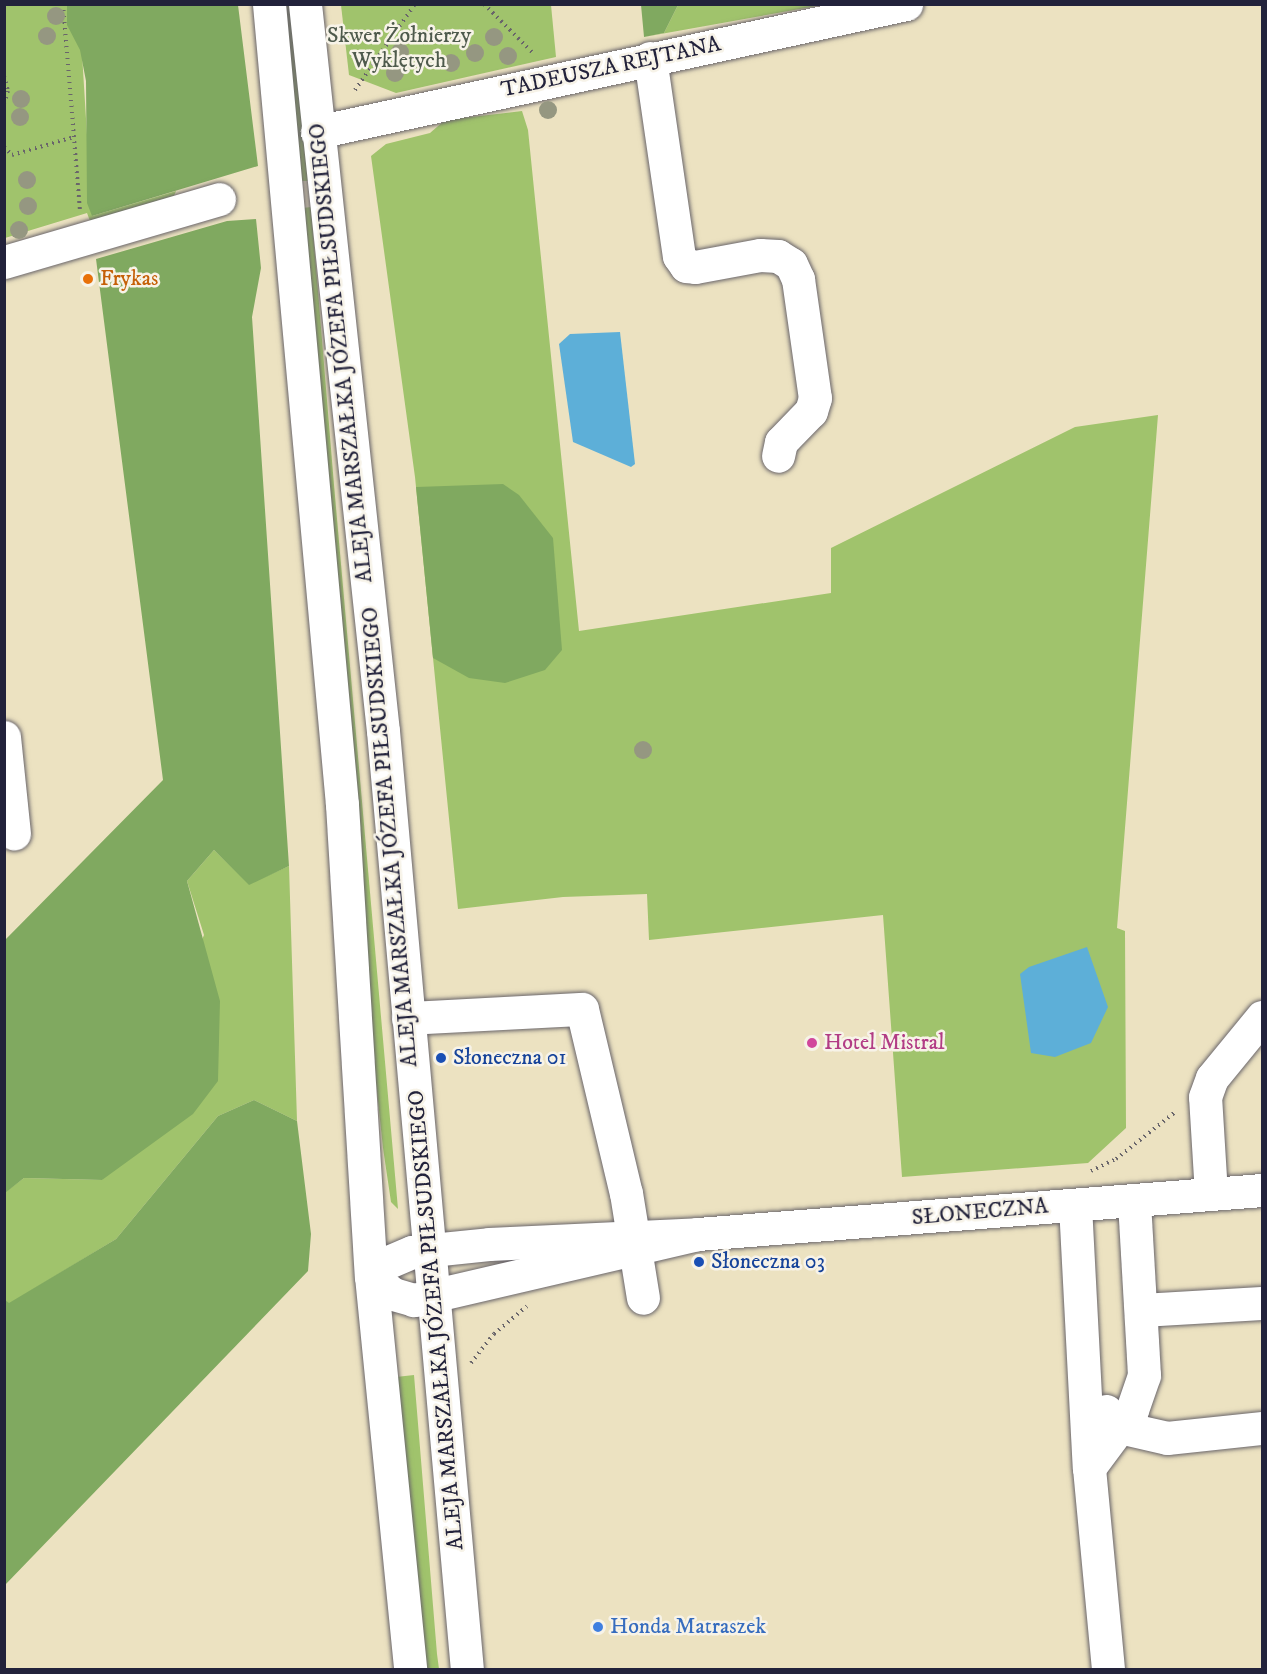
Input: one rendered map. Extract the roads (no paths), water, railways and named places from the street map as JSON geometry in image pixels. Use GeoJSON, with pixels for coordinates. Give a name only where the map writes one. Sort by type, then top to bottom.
{"type":"FeatureCollection","features":[{"type":"Feature","properties":{"kind":"main road","name":"ALEJA MARSZAŁKA JÓZEFA PIŁSUDSKIEGO"},"geometry":{"type":"LineString","coordinates":[[269,4],[342,805],[371,1276],[410,1670]]}},
{"type":"Feature","properties":{"kind":"main road","name":"ALEJA MARSZAŁKA JÓZEFA PIŁSUDSKIEGO"},"geometry":{"type":"LineString","coordinates":[[305,4],[382,731],[467,1670]]}},
{"type":"Feature","properties":{"kind":"main road","name":"TADEUSZA REJTANA"},"geometry":{"type":"LineString","coordinates":[[317,132],[906,4]]}},
{"type":"Feature","properties":{"kind":"main road"},"geometry":{"type":"LineString","coordinates":[[650,58],[679,256],[686,266],[695,267],[760,255],[778,256],[791,264],[798,279],[815,398],[811,411],[782,442],[778,456]]}},
{"type":"Feature","properties":{"kind":"main road"},"geometry":{"type":"LineString","coordinates":[[4,262],[219,199]]}},
{"type":"Feature","properties":{"kind":"main road"},"geometry":{"type":"LineString","coordinates":[[4,737],[14,833]]}},
{"type":"Feature","properties":{"kind":"main road"},"geometry":{"type":"LineString","coordinates":[[408,1018],[582,1009],[634,1244],[643,1298]]}},
{"type":"Feature","properties":{"kind":"main road"},"geometry":{"type":"LineString","coordinates":[[1211,1194],[1205,1097],[1212,1078],[1263,1017]]}},
{"type":"Feature","properties":{"kind":"main road","name":"SŁONECZNA"},"geometry":{"type":"LineString","coordinates":[[634,1244],[489,1244],[429,1251],[397,1258],[371,1276],[402,1299],[434,1296],[634,1244],[698,1234],[1263,1190]]}},
{"type":"Feature","properties":{"kind":"main road"},"geometry":{"type":"LineString","coordinates":[[1089,1468],[1132,1410],[1144,1375],[1134,1200]]}},
{"type":"Feature","properties":{"kind":"main road"},"geometry":{"type":"LineString","coordinates":[[1075,1205],[1089,1468],[1107,1670]]}},
{"type":"Feature","properties":{"kind":"main road"},"geometry":{"type":"LineString","coordinates":[[1141,1310],[1263,1303]]}},
{"type":"Feature","properties":{"kind":"main road"},"geometry":{"type":"LineString","coordinates":[[1084,1384],[1119,1427],[1167,1438],[1263,1428]]}},
{"type":"Feature","properties":{"kind":"water"},"geometry":{"type":"Polygon","coordinates":[[[620,332],[635,464],[631,467],[573,442],[559,344],[570,334],[620,332]]]}},
{"type":"Feature","properties":{"kind":"water"},"geometry":{"type":"Polygon","coordinates":[[[1087,947],[1108,1007],[1091,1043],[1055,1057],[1031,1053],[1020,974],[1029,967],[1087,947]]]}},
{"type":"Feature","properties":{"kind":"place","name":"Frykas"},"geometry":{"type":"Point","coordinates":[88,279]}},
{"type":"Feature","properties":{"kind":"place","name":"Hotel Mistral"},"geometry":{"type":"Point","coordinates":[812,1043]}},
{"type":"Feature","properties":{"kind":"place","name":"Słoneczna 01"},"geometry":{"type":"Point","coordinates":[441,1058]}},
{"type":"Feature","properties":{"kind":"place","name":"Słoneczna 03"},"geometry":{"type":"Point","coordinates":[699,1262]}},
{"type":"Feature","properties":{"kind":"place","name":"Honda Matraszek"},"geometry":{"type":"Point","coordinates":[598,1627]}},
{"type":"Feature","properties":{"kind":"park label","name":"Skwer Żołnierzy Wyklętych"},"geometry":{"type":"Point","coordinates":[399,48]}}]}
